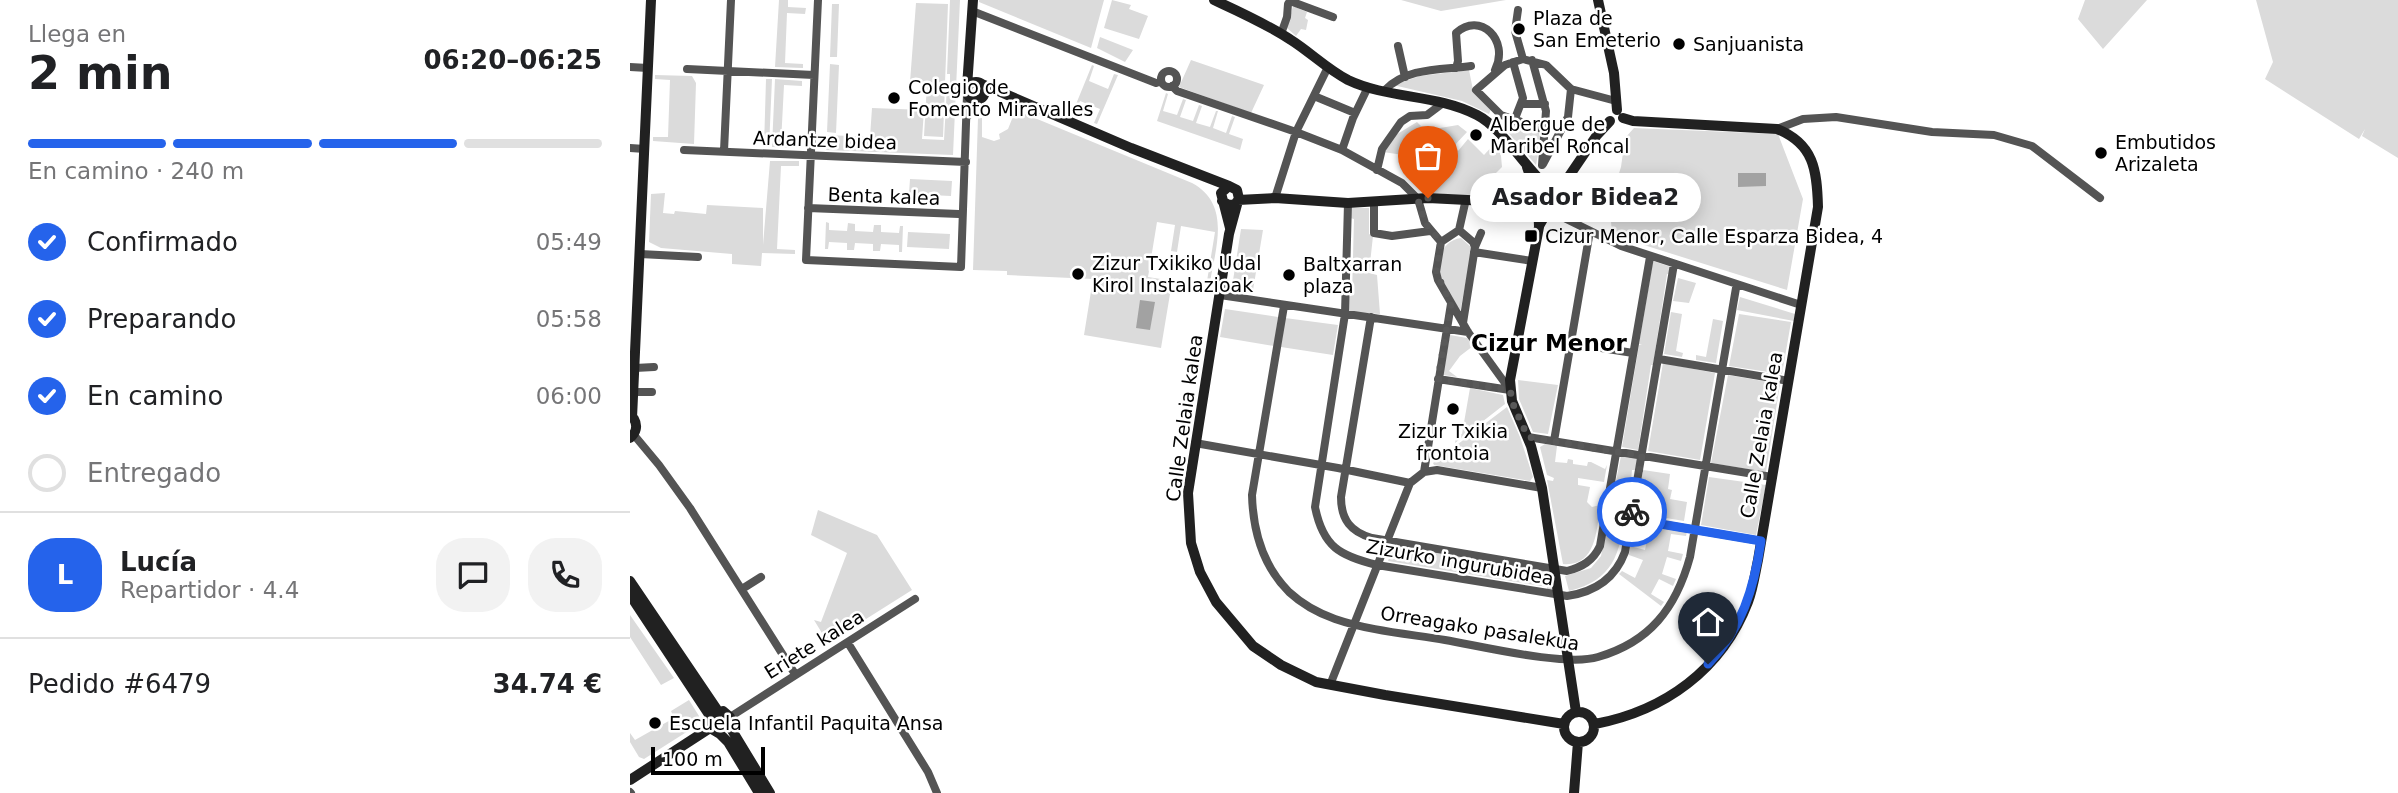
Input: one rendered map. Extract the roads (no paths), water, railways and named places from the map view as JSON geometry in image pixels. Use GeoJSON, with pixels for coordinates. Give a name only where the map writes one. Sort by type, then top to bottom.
{"type":"FeatureCollection","features":[{"type":"Feature","properties":{"kind":"street"},"geometry":{"type":"LineString","coordinates":[[651,0],[631,417],[636,422],[632,436],[683,499],[795,674]]}},
{"type":"Feature","properties":{"kind":"street"},"geometry":{"type":"LineString","coordinates":[[724,151],[731,0]]}},
{"type":"Feature","properties":{"kind":"street"},"geometry":{"type":"LineString","coordinates":[[818,0],[806,260],[961,268],[967,122],[973,95],[970,56],[972,6],[1104,64],[1156,83],[1161,81]]}},
{"type":"Feature","properties":{"kind":"street"},"geometry":{"type":"LineString","coordinates":[[1214,0],[1281,34],[1346,79],[1368,87],[1443,103],[1479,115],[1497,130],[1530,171],[1546,197],[1567,218],[1590,231],[1650,257],[1801,305]]}},
{"type":"Feature","properties":{"kind":"street"},"geometry":{"type":"LineString","coordinates":[[1598,0],[1614,73],[1618,110]]}},
{"type":"Feature","properties":{"kind":"street"},"geometry":{"type":"LineString","coordinates":[[1281,34],[1287,17],[1287,4],[1290,1],[1334,18]]}},
{"type":"Feature","properties":{"kind":"street"},"geometry":{"type":"LineString","coordinates":[[1518,10],[1514,31],[1545,104],[1542,165]]}},
{"type":"Feature","properties":{"kind":"street"},"geometry":{"type":"LineString","coordinates":[[1456,68],[1456,33],[1460,29],[1480,27],[1493,34],[1498,41],[1500,61],[1494,73]]}},
{"type":"Feature","properties":{"kind":"street"},"geometry":{"type":"LineString","coordinates":[[1398,46],[1405,77]]}},
{"type":"Feature","properties":{"kind":"street"},"geometry":{"type":"LineString","coordinates":[[970,56],[974,75],[985,93],[973,95]]}},
{"type":"Feature","properties":{"kind":"street"},"geometry":{"type":"LineString","coordinates":[[1545,130],[1501,115],[1476,90],[1494,73],[1513,62],[1528,59],[1546,65],[1571,89],[1618,110],[1633,121],[1777,129],[1802,119],[1836,117],[1931,132],[1994,135],[2032,146],[2100,198]]}},
{"type":"Feature","properties":{"kind":"street"},"geometry":{"type":"LineString","coordinates":[[1513,62],[1523,98],[1514,121]]}},
{"type":"Feature","properties":{"kind":"street"},"geometry":{"type":"LineString","coordinates":[[1272,198],[1296,132],[1328,66]]}},
{"type":"Feature","properties":{"kind":"street"},"geometry":{"type":"LineString","coordinates":[[1385,90],[1392,83],[1420,71],[1471,66]]}},
{"type":"Feature","properties":{"kind":"street"},"geometry":{"type":"LineString","coordinates":[[630,67],[648,68]]}},
{"type":"Feature","properties":{"kind":"street"},"geometry":{"type":"LineString","coordinates":[[687,69],[814,75]]}},
{"type":"Feature","properties":{"kind":"street"},"geometry":{"type":"LineString","coordinates":[[1161,81],[1162,74],[1172,71],[1177,80],[1172,86]]}},
{"type":"Feature","properties":{"kind":"street"},"geometry":{"type":"LineString","coordinates":[[1161,81],[1177,91],[1342,150],[1402,183],[1418,200],[1430,231],[1441,242]]}},
{"type":"Feature","properties":{"kind":"street"},"geometry":{"type":"LineString","coordinates":[[973,95],[971,83],[980,83],[1200,176],[1272,198]]}},
{"type":"Feature","properties":{"kind":"street"},"geometry":{"type":"LineString","coordinates":[[1342,150],[1368,87]]}},
{"type":"Feature","properties":{"kind":"street"},"geometry":{"type":"LineString","coordinates":[[1530,171],[1542,165],[1568,117],[1571,89]]}},
{"type":"Feature","properties":{"kind":"street"},"geometry":{"type":"LineString","coordinates":[[973,95],[1008,97]]}},
{"type":"Feature","properties":{"kind":"street"},"geometry":{"type":"LineString","coordinates":[[1314,96],[1355,113]]}},
{"type":"Feature","properties":{"kind":"street"},"geometry":{"type":"LineString","coordinates":[[1377,170],[1382,149],[1401,122],[1410,116],[1427,115],[1443,103]]}},
{"type":"Feature","properties":{"kind":"street"},"geometry":{"type":"LineString","coordinates":[[1522,104],[1545,104]]}},
{"type":"Feature","properties":{"kind":"street"},"geometry":{"type":"LineString","coordinates":[[1200,176],[1230,205],[1238,201],[1272,198],[1348,203],[1546,197],[1561,188],[1597,135],[1610,121],[1609,114],[1618,110]]}},
{"type":"Feature","properties":{"kind":"street"},"geometry":{"type":"LineString","coordinates":[[1497,130],[1501,115]]}},
{"type":"Feature","properties":{"kind":"street","name":"Calle Zelaia kalea"},"geometry":{"type":"LineString","coordinates":[[1595,724],[1652,708],[1686,685],[1719,653],[1749,601],[1818,207],[1818,188],[1810,156],[1803,144],[1792,135],[1777,129]]}},
{"type":"Feature","properties":{"kind":"street"},"geometry":{"type":"LineString","coordinates":[[630,148],[645,149]]}},
{"type":"Feature","properties":{"kind":"street","name":"Ardantze bidea"},"geometry":{"type":"LineString","coordinates":[[684,150],[966,162]]}},
{"type":"Feature","properties":{"kind":"street"},"geometry":{"type":"LineString","coordinates":[[1221,198],[1222,190],[1232,187]]}},
{"type":"Feature","properties":{"kind":"street"},"geometry":{"type":"LineString","coordinates":[[1232,187],[1239,192],[1238,201]]}},
{"type":"Feature","properties":{"kind":"street"},"geometry":{"type":"LineString","coordinates":[[1510,390],[1546,197]]}},
{"type":"Feature","properties":{"kind":"street","name":"Calle Zelaia kalea"},"geometry":{"type":"LineString","coordinates":[[1221,198],[1230,230]]}},
{"type":"Feature","properties":{"kind":"street"},"geometry":{"type":"LineString","coordinates":[[1466,199],[1459,230],[1441,242],[1436,272],[1468,332],[1510,390],[1514,407],[1537,463],[1556,569],[1576,712]]}},
{"type":"Feature","properties":{"kind":"street","name":"Calle Zelaia kalea"},"geometry":{"type":"LineString","coordinates":[[1238,201],[1230,230],[1188,493],[1188,517],[1195,558],[1207,587],[1227,618],[1253,646],[1298,674],[1331,685],[1564,724]]}},
{"type":"Feature","properties":{"kind":"street"},"geometry":{"type":"LineString","coordinates":[[1374,202],[1374,233],[1392,236],[1430,231]]}},
{"type":"Feature","properties":{"kind":"street","name":"Zizurko ingurubidea"},"geometry":{"type":"LineString","coordinates":[[1348,203],[1345,314],[1315,507],[1323,534],[1342,554],[1377,565],[1559,595],[1593,590],[1613,574],[1625,552],[1674,264]]}},
{"type":"Feature","properties":{"kind":"street","name":"Benta kalea"},"geometry":{"type":"LineString","coordinates":[[808,208],[959,214]]}},
{"type":"Feature","properties":{"kind":"street"},"geometry":{"type":"LineString","coordinates":[[1459,230],[1473,242],[1475,249]]}},
{"type":"Feature","properties":{"kind":"street"},"geometry":{"type":"LineString","coordinates":[[1554,441],[1590,231]]}},
{"type":"Feature","properties":{"kind":"street"},"geometry":{"type":"LineString","coordinates":[[1463,323],[1475,249],[1481,233]]}},
{"type":"Feature","properties":{"kind":"street"},"geometry":{"type":"LineString","coordinates":[[1475,249],[1532,261]]}},
{"type":"Feature","properties":{"kind":"street"},"geometry":{"type":"LineString","coordinates":[[640,254],[698,257]]}},
{"type":"Feature","properties":{"kind":"street","name":"Zizurko ingurubidea"},"geometry":{"type":"LineString","coordinates":[[1371,317],[1345,470],[1341,507],[1346,522],[1361,535],[1567,571],[1586,564],[1597,552],[1650,257]]}},
{"type":"Feature","properties":{"kind":"street","name":"Orreagako pasalekua"},"geometry":{"type":"LineString","coordinates":[[1284,306],[1252,495],[1252,512],[1258,541],[1270,568],[1289,591],[1311,608],[1354,625],[1569,660],[1596,658],[1618,650],[1648,631],[1668,610],[1683,581],[1736,288]]}},
{"type":"Feature","properties":{"kind":"street"},"geometry":{"type":"LineString","coordinates":[[1220,295],[1468,332]]}},
{"type":"Feature","properties":{"kind":"street"},"geometry":{"type":"LineString","coordinates":[[1424,472],[1451,304]]}},
{"type":"Feature","properties":{"kind":"street"},"geometry":{"type":"LineString","coordinates":[[1570,343],[1633,353]]}},
{"type":"Feature","properties":{"kind":"street"},"geometry":{"type":"LineString","coordinates":[[1659,359],[1789,381]]}},
{"type":"Feature","properties":{"kind":"street"},"geometry":{"type":"LineString","coordinates":[[633,381],[654,367]]}},
{"type":"Feature","properties":{"kind":"street"},"geometry":{"type":"LineString","coordinates":[[1438,379],[1510,390]]}},
{"type":"Feature","properties":{"kind":"street"},"geometry":{"type":"LineString","coordinates":[[633,381],[652,392]]}},
{"type":"Feature","properties":{"kind":"street"},"geometry":{"type":"LineString","coordinates":[[1528,437],[1772,477]]}},
{"type":"Feature","properties":{"kind":"street"},"geometry":{"type":"LineString","coordinates":[[1195,443],[1410,483]]}},
{"type":"Feature","properties":{"kind":"street"},"geometry":{"type":"LineString","coordinates":[[1331,685],[1410,483],[1424,472],[1437,470],[1542,488]]}},
{"type":"Feature","properties":{"kind":"street"},"geometry":{"type":"LineString","coordinates":[[1631,519],[1761,541]]}},
{"type":"Feature","properties":{"kind":"street"},"geometry":{"type":"LineString","coordinates":[[742,589],[761,577]]}},
{"type":"Feature","properties":{"kind":"street"},"geometry":{"type":"LineString","coordinates":[[630,581],[714,713]]}},
{"type":"Feature","properties":{"kind":"street"},"geometry":{"type":"LineString","coordinates":[[630,595],[714,713]]}},
{"type":"Feature","properties":{"kind":"street","name":"Eriete kalea"},"geometry":{"type":"LineString","coordinates":[[722,726],[795,674],[915,599]]}},
{"type":"Feature","properties":{"kind":"street"},"geometry":{"type":"LineString","coordinates":[[848,643],[928,772],[937,793]]}},
{"type":"Feature","properties":{"kind":"street"},"geometry":{"type":"LineString","coordinates":[[1576,712],[1584,712],[1595,724],[1594,733],[1589,740],[1578,743],[1564,731],[1568,717],[1576,712]]}},
{"type":"Feature","properties":{"kind":"street"},"geometry":{"type":"LineString","coordinates":[[630,780],[722,726],[726,713],[714,713],[708,720],[722,726],[770,793]]}},
{"type":"Feature","properties":{"kind":"street"},"geometry":{"type":"LineString","coordinates":[[722,726],[759,793]]}},
{"type":"Feature","properties":{"kind":"street"},"geometry":{"type":"LineString","coordinates":[[1574,793],[1578,743]]}},
{"type":"Feature","properties":{"kind":"place","name":"Plaza de San Emeterio"},"geometry":{"type":"Point","coordinates":[1519,29]}},
{"type":"Feature","properties":{"kind":"place","name":"Sanjuanista"},"geometry":{"type":"Point","coordinates":[1679,44]}},
{"type":"Feature","properties":{"kind":"place","name":"Colegio de Fomento Miravalles"},"geometry":{"type":"Point","coordinates":[894,98]}},
{"type":"Feature","properties":{"kind":"place","name":"Albergue de Maribel Roncal"},"geometry":{"type":"Point","coordinates":[1476,135]}},
{"type":"Feature","properties":{"kind":"place","name":"Embutidos Arizaleta"},"geometry":{"type":"Point","coordinates":[2101,153]}},
{"type":"Feature","properties":{"kind":"place","name":"Asador Bidea2"},"geometry":{"type":"Point","coordinates":[1428,198]}},
{"type":"Feature","properties":{"kind":"place","name":"Cizur Menor, Calle Esparza Bidea, 4"},"geometry":{"type":"Point","coordinates":[1531,236]}},
{"type":"Feature","properties":{"kind":"place","name":"Zizur Txikiko Udal Kirol Instalazioak"},"geometry":{"type":"Point","coordinates":[1078,274]}},
{"type":"Feature","properties":{"kind":"place","name":"Baltxarran plaza"},"geometry":{"type":"Point","coordinates":[1289,275]}},
{"type":"Feature","properties":{"kind":"place","name":"Zizur Txikia frontoia"},"geometry":{"type":"Point","coordinates":[1453,409]}},
{"type":"Feature","properties":{"kind":"place","name":"Escuela Infantil Paquita Ansa"},"geometry":{"type":"Point","coordinates":[655,723]}},
{"type":"Feature","properties":{"kind":"district","name":"Cizur Menor"},"geometry":{"type":"Point","coordinates":[1549,343]}}]}
